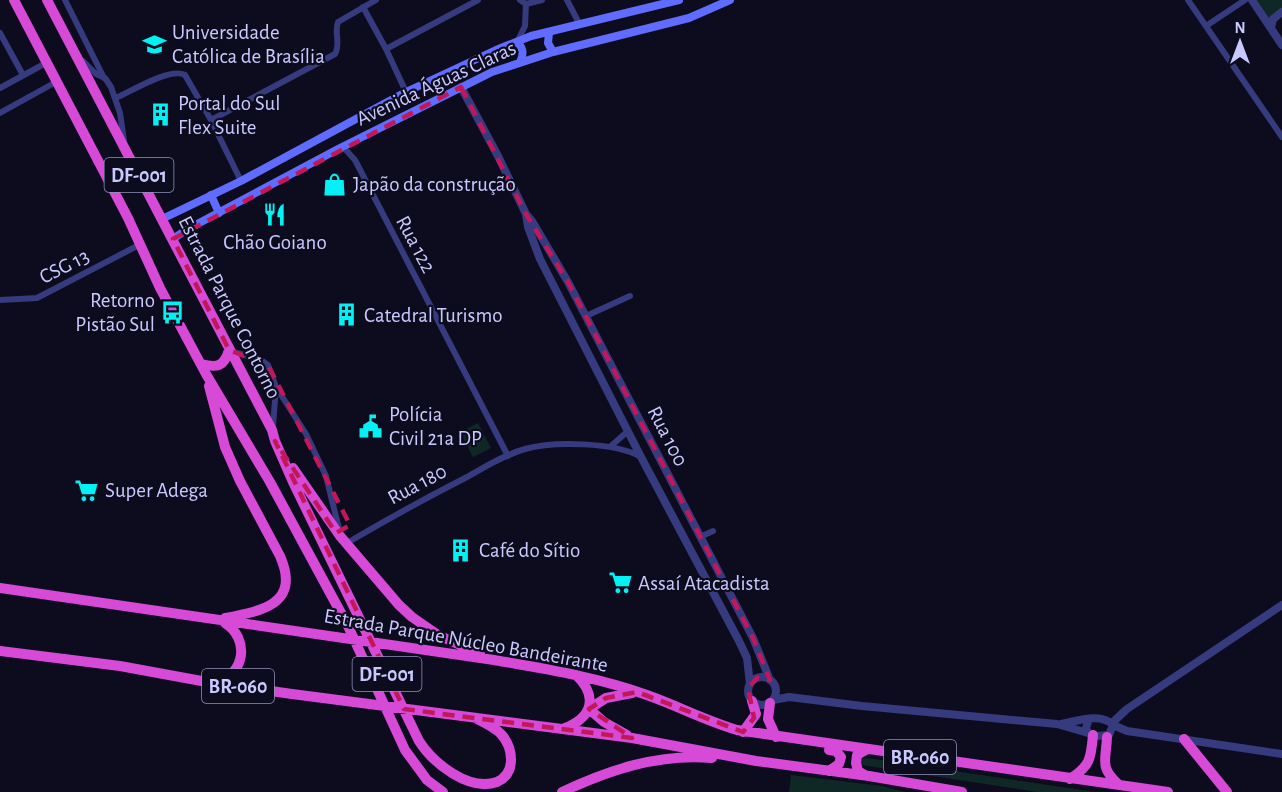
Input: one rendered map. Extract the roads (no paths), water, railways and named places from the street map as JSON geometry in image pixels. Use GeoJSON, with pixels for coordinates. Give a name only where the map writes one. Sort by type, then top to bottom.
{"type":"FeatureCollection","features":[{"type":"Feature","properties":{"kind":"highway","name":"DF-001"},"geometry":{"type":"LineString","coordinates":[[14,0],[128,218],[160,288],[203,369],[270,482],[348,626],[405,750],[427,780],[443,792]]}},
{"type":"Feature","properties":{"kind":"highway","name":"Estrada Parque Contorno"},"geometry":{"type":"LineString","coordinates":[[47,0],[274,436]]}},
{"type":"Feature","properties":{"kind":"highway"},"geometry":{"type":"LineString","coordinates":[[220,621],[265,609],[279,598],[287,583],[280,556],[240,481],[225,447],[203,369],[221,365],[225,362],[229,350]]}},
{"type":"Feature","properties":{"kind":"highway","name":"DF-001"},"geometry":{"type":"LineString","coordinates":[[274,436],[410,722],[427,753],[439,765],[464,780],[475,783],[495,783],[509,770],[511,754],[500,733],[477,719]]}},
{"type":"Feature","properties":{"kind":"highway"},"geometry":{"type":"LineString","coordinates":[[274,436],[344,540],[386,592],[412,617],[438,634],[494,660]]}},
{"type":"Feature","properties":{"kind":"highway","name":"Estrada Parque Núcleo Bandeirante"},"geometry":{"type":"LineString","coordinates":[[0,588],[494,660],[576,675],[637,692],[697,717],[740,731],[1168,792]]}},
{"type":"Feature","properties":{"kind":"highway"},"geometry":{"type":"LineString","coordinates":[[207,682],[227,678],[235,671],[241,656],[242,646],[238,635],[232,627],[220,621]]}},
{"type":"Feature","properties":{"kind":"highway","name":"BR-060"},"geometry":{"type":"LineString","coordinates":[[0,651],[120,666],[207,682],[632,738],[756,761],[869,776],[962,792]]}},
{"type":"Feature","properties":{"kind":"highway"},"geometry":{"type":"LineString","coordinates":[[576,675],[584,682],[589,692],[589,709],[604,722],[632,738]]}},
{"type":"Feature","properties":{"kind":"highway"},"geometry":{"type":"LineString","coordinates":[[562,729],[577,724],[589,709],[606,698],[637,692]]}},
{"type":"Feature","properties":{"kind":"highway"},"geometry":{"type":"LineString","coordinates":[[752,701],[756,714],[740,731],[744,735],[836,751],[841,754],[841,762],[830,771]]}},
{"type":"Feature","properties":{"kind":"highway"},"geometry":{"type":"LineString","coordinates":[[772,701],[768,719],[776,737]]}},
{"type":"Feature","properties":{"kind":"highway"},"geometry":{"type":"LineString","coordinates":[[1070,779],[1084,770],[1088,764],[1090,734]]}},
{"type":"Feature","properties":{"kind":"highway"},"geometry":{"type":"LineString","coordinates":[[1108,735],[1105,767],[1108,775],[1119,785]]}},
{"type":"Feature","properties":{"kind":"highway"},"geometry":{"type":"LineString","coordinates":[[1184,740],[1227,792]]}},
{"type":"Feature","properties":{"kind":"highway"},"geometry":{"type":"LineString","coordinates":[[866,750],[859,753],[856,763],[858,771],[869,776]]}},
{"type":"Feature","properties":{"kind":"highway"},"geometry":{"type":"LineString","coordinates":[[562,792],[622,768],[653,760],[699,758],[756,761]]}},
{"type":"Feature","properties":{"kind":"main road","name":"Avenida Águas Claras"},"geometry":{"type":"LineString","coordinates":[[173,239],[340,148],[492,72],[553,52],[689,18],[730,0]]}},
{"type":"Feature","properties":{"kind":"main road","name":"Avenida Águas Claras"},"geometry":{"type":"LineString","coordinates":[[162,219],[241,181],[406,92],[474,59],[549,33],[676,1]]}},
{"type":"Feature","properties":{"kind":"main road"},"geometry":{"type":"LineString","coordinates":[[549,33],[548,45],[553,52]]}},
{"type":"Feature","properties":{"kind":"main road"},"geometry":{"type":"LineString","coordinates":[[518,42],[523,49],[520,62]]}},
{"type":"Feature","properties":{"kind":"main road"},"geometry":{"type":"LineString","coordinates":[[211,195],[219,213]]}},
{"type":"Feature","properties":{"kind":"street"},"geometry":{"type":"LineString","coordinates":[[66,0],[116,98],[125,148]]}},
{"type":"Feature","properties":{"kind":"street"},"geometry":{"type":"LineString","coordinates":[[212,120],[335,54],[338,49],[336,27],[338,22],[376,0]]}},
{"type":"Feature","properties":{"kind":"street"},"geometry":{"type":"LineString","coordinates":[[386,49],[478,0]]}},
{"type":"Feature","properties":{"kind":"street"},"geometry":{"type":"LineString","coordinates":[[518,42],[525,26],[523,2],[542,0]]}},
{"type":"Feature","properties":{"kind":"street"},"geometry":{"type":"LineString","coordinates":[[567,0],[580,25]]}},
{"type":"Feature","properties":{"kind":"street"},"geometry":{"type":"LineString","coordinates":[[1188,0],[1282,137]]}},
{"type":"Feature","properties":{"kind":"street"},"geometry":{"type":"LineString","coordinates":[[1206,26],[1245,0]]}},
{"type":"Feature","properties":{"kind":"street"},"geometry":{"type":"LineString","coordinates":[[1252,0],[1282,45]]}},
{"type":"Feature","properties":{"kind":"street"},"geometry":{"type":"LineString","coordinates":[[363,7],[406,92]]}},
{"type":"Feature","properties":{"kind":"street"},"geometry":{"type":"LineString","coordinates":[[1270,28],[1273,19],[1282,12]]}},
{"type":"Feature","properties":{"kind":"street"},"geometry":{"type":"LineString","coordinates":[[0,33],[23,75]]}},
{"type":"Feature","properties":{"kind":"street"},"geometry":{"type":"LineString","coordinates":[[75,51],[90,69],[105,78]]}},
{"type":"Feature","properties":{"kind":"street"},"geometry":{"type":"LineString","coordinates":[[0,88],[46,63]]}},
{"type":"Feature","properties":{"kind":"street"},"geometry":{"type":"LineString","coordinates":[[116,98],[168,74],[182,73],[188,78],[212,120],[241,181]]}},
{"type":"Feature","properties":{"kind":"street"},"geometry":{"type":"LineString","coordinates":[[0,113],[56,82]]}},
{"type":"Feature","properties":{"kind":"street","name":"Rua 100"},"geometry":{"type":"LineString","coordinates":[[461,87],[526,214],[586,316],[753,638],[770,680]]}},
{"type":"Feature","properties":{"kind":"street","name":"Rua 122"},"geometry":{"type":"LineString","coordinates":[[340,148],[346,150],[355,160],[508,456]]}},
{"type":"Feature","properties":{"kind":"street","name":"Rua 100"},"geometry":{"type":"LineString","coordinates":[[526,214],[528,227],[540,259],[641,457],[739,641],[747,658],[750,684]]}},
{"type":"Feature","properties":{"kind":"street","name":"CSG 13"},"geometry":{"type":"LineString","coordinates":[[0,300],[37,298],[140,245]]}},
{"type":"Feature","properties":{"kind":"street"},"geometry":{"type":"LineString","coordinates":[[586,316],[630,296]]}},
{"type":"Feature","properties":{"kind":"street"},"geometry":{"type":"LineString","coordinates":[[583,344],[597,338]]}},
{"type":"Feature","properties":{"kind":"street"},"geometry":{"type":"LineString","coordinates":[[229,350],[261,360],[268,365],[276,387],[306,434],[326,476],[344,540]]}},
{"type":"Feature","properties":{"kind":"street"},"geometry":{"type":"LineString","coordinates":[[274,436],[276,387]]}},
{"type":"Feature","properties":{"kind":"street"},"geometry":{"type":"LineString","coordinates":[[611,446],[628,431]]}},
{"type":"Feature","properties":{"kind":"street","name":"Rua 180"},"geometry":{"type":"LineString","coordinates":[[344,540],[508,456],[532,447],[611,446],[626,449],[641,457]]}},
{"type":"Feature","properties":{"kind":"street"},"geometry":{"type":"LineString","coordinates":[[652,476],[665,469]]}},
{"type":"Feature","properties":{"kind":"street"},"geometry":{"type":"LineString","coordinates":[[700,537],[713,531]]}},
{"type":"Feature","properties":{"kind":"street"},"geometry":{"type":"LineString","coordinates":[[1108,735],[1113,724],[1127,709],[1282,605]]}},
{"type":"Feature","properties":{"kind":"street"},"geometry":{"type":"LineString","coordinates":[[772,701],[776,691],[770,680],[757,678],[750,684],[748,693],[752,701],[761,705],[789,697]]}},
{"type":"Feature","properties":{"kind":"street"},"geometry":{"type":"LineString","coordinates":[[776,691],[789,697],[862,706],[1057,724],[1090,734],[1108,735],[1127,730]]}},
{"type":"Feature","properties":{"kind":"street"},"geometry":{"type":"LineString","coordinates":[[1057,724],[1099,718],[1127,709]]}},
{"type":"Feature","properties":{"kind":"street"},"geometry":{"type":"LineString","coordinates":[[1099,718],[1127,730],[1282,754]]}},
{"type":"Feature","properties":{"kind":"street"},"geometry":{"type":"LineString","coordinates":[[1089,719],[1086,728],[1090,734]]}},
{"type":"Feature","properties":{"kind":"place","name":"Universidade Católica de Brasília"},"geometry":{"type":"Point","coordinates":[154,44]}},
{"type":"Feature","properties":{"kind":"place","name":"Portal do Sul Flex Suite"},"geometry":{"type":"Point","coordinates":[160,115]}},
{"type":"Feature","properties":{"kind":"place","name":"Japão da construção"},"geometry":{"type":"Point","coordinates":[335,184]}},
{"type":"Feature","properties":{"kind":"place","name":"Chão Goiano"},"geometry":{"type":"Point","coordinates":[275,214]}},
{"type":"Feature","properties":{"kind":"place","name":"Retorno Pistão Sul"},"geometry":{"type":"Point","coordinates":[173,312]}},
{"type":"Feature","properties":{"kind":"place","name":"Catedral Turismo"},"geometry":{"type":"Point","coordinates":[346,315]}},
{"type":"Feature","properties":{"kind":"place","name":"Polícia Civil 21a DP"},"geometry":{"type":"Point","coordinates":[371,426]}},
{"type":"Feature","properties":{"kind":"place","name":"Super Adega"},"geometry":{"type":"Point","coordinates":[87,490]}},
{"type":"Feature","properties":{"kind":"place","name":"Café do Sítio"},"geometry":{"type":"Point","coordinates":[461,550]}},
{"type":"Feature","properties":{"kind":"place","name":"Assaí Atacadista"},"geometry":{"type":"Point","coordinates":[620,583]}}]}
